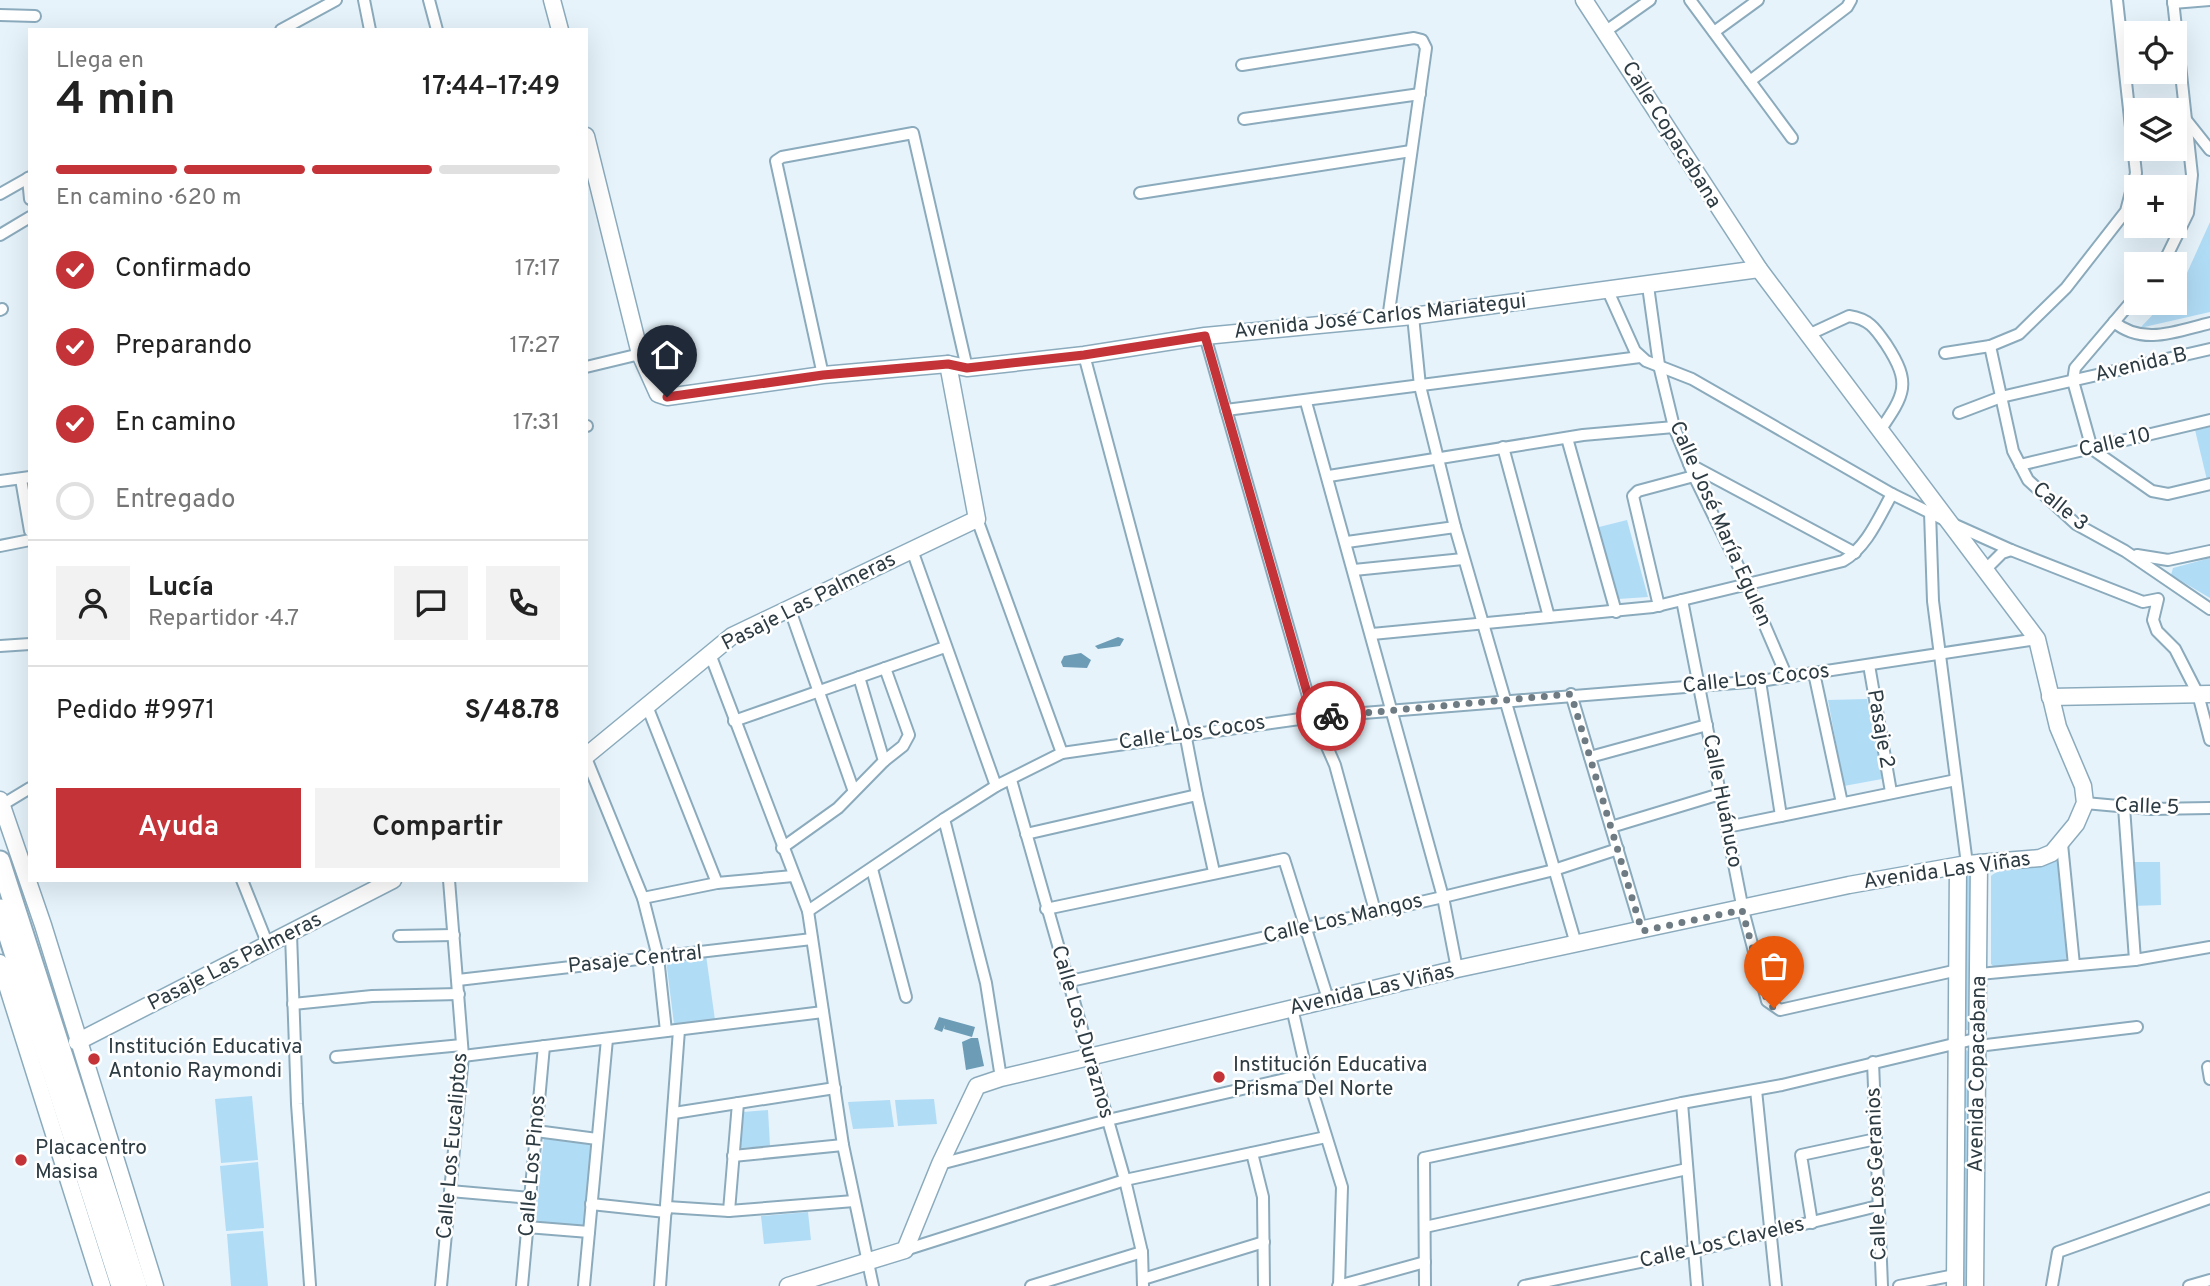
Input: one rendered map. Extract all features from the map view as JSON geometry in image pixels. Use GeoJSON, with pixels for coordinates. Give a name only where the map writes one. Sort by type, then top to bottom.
{"type":"FeatureCollection","features":[{"type":"Feature","properties":{"kind":"highway"},"geometry":{"type":"LineString","coordinates":[[0,861],[137,1286]]}},
{"type":"Feature","properties":{"kind":"highway"},"geometry":{"type":"LineString","coordinates":[[0,909],[121,1286]]}},
{"type":"Feature","properties":{"kind":"street"},"geometry":{"type":"LineString","coordinates":[[302,24],[336,0]]}},
{"type":"Feature","properties":{"kind":"street"},"geometry":{"type":"LineString","coordinates":[[365,0],[370,28]]}},
{"type":"Feature","properties":{"kind":"street"},"geometry":{"type":"LineString","coordinates":[[429,0],[436,28]]}},
{"type":"Feature","properties":{"kind":"street"},"geometry":{"type":"LineString","coordinates":[[552,0],[559,28]]}},
{"type":"Feature","properties":{"kind":"street","name":"Calle Copacabana"},"geometry":{"type":"LineString","coordinates":[[1584,0],[1759,269],[2037,639]]}},
{"type":"Feature","properties":{"kind":"street"},"geometry":{"type":"LineString","coordinates":[[1606,31],[1650,0]]}},
{"type":"Feature","properties":{"kind":"street"},"geometry":{"type":"LineString","coordinates":[[1690,0],[1792,138]]}},
{"type":"Feature","properties":{"kind":"street"},"geometry":{"type":"LineString","coordinates":[[1714,32],[1758,0]]}},
{"type":"Feature","properties":{"kind":"street"},"geometry":{"type":"LineString","coordinates":[[1750,81],[1847,7],[1851,0]]}},
{"type":"Feature","properties":{"kind":"street"},"geometry":{"type":"LineString","coordinates":[[1945,354],[1990,346],[2019,334],[2038,319],[2116,227],[2126,211],[2136,173],[2117,0]]}},
{"type":"Feature","properties":{"kind":"street"},"geometry":{"type":"LineString","coordinates":[[2184,98],[2173,2],[2210,0]]}},
{"type":"Feature","properties":{"kind":"street"},"geometry":{"type":"LineString","coordinates":[[0,15],[35,16]]}},
{"type":"Feature","properties":{"kind":"street"},"geometry":{"type":"LineString","coordinates":[[1241,65],[1415,38],[1422,40],[1426,48],[1388,319]]}},
{"type":"Feature","properties":{"kind":"street"},"geometry":{"type":"LineString","coordinates":[[1244,119],[1420,94]]}},
{"type":"Feature","properties":{"kind":"street"},"geometry":{"type":"LineString","coordinates":[[2187,121],[2210,149]]}},
{"type":"Feature","properties":{"kind":"street"},"geometry":{"type":"LineString","coordinates":[[2169,252],[2188,213],[2192,175],[2187,121]]}},
{"type":"Feature","properties":{"kind":"street"},"geometry":{"type":"LineString","coordinates":[[823,375],[776,161],[782,157],[913,133],[967,368]]}},
{"type":"Feature","properties":{"kind":"street"},"geometry":{"type":"LineString","coordinates":[[588,150],[593,194],[640,354],[588,367]]}},
{"type":"Feature","properties":{"kind":"street"},"geometry":{"type":"LineString","coordinates":[[1140,193],[1411,151]]}},
{"type":"Feature","properties":{"kind":"street"},"geometry":{"type":"LineString","coordinates":[[0,194],[28,178]]}},
{"type":"Feature","properties":{"kind":"street"},"geometry":{"type":"LineString","coordinates":[[0,235],[28,218]]}},
{"type":"Feature","properties":{"kind":"street","name":"Avenida José Carlos Mariategui"},"geometry":{"type":"LineString","coordinates":[[640,354],[658,394],[667,397],[823,375],[948,364],[967,368],[1084,355],[1205,336],[1413,316],[1759,269]]}},
{"type":"Feature","properties":{"kind":"street","name":"Calle José María Egulen"},"geometry":{"type":"LineString","coordinates":[[1648,286],[1659,365],[1674,428],[1694,476],[1748,584],[1787,677]]}},
{"type":"Feature","properties":{"kind":"street"},"geometry":{"type":"LineString","coordinates":[[1608,291],[1640,357]]}},
{"type":"Feature","properties":{"kind":"street"},"geometry":{"type":"LineString","coordinates":[[2124,310],[2075,368],[2073,381],[2092,449],[2152,491],[2168,494],[2210,484]]}},
{"type":"Feature","properties":{"kind":"street"},"geometry":{"type":"LineString","coordinates":[[1413,316],[1420,386],[1463,559],[1576,944]]}},
{"type":"Feature","properties":{"kind":"street"},"geometry":{"type":"LineString","coordinates":[[1808,335],[1849,316],[1872,324],[1902,369],[1903,378],[1897,405],[1879,432]]}},
{"type":"Feature","properties":{"kind":"street","name":"Avenida B"},"geometry":{"type":"LineString","coordinates":[[2114,322],[2125,331],[2150,336],[2210,323]]}},
{"type":"Feature","properties":{"kind":"street"},"geometry":{"type":"LineString","coordinates":[[1205,336],[1314,717],[1335,765],[1375,911]]}},
{"type":"Feature","properties":{"kind":"street","name":"Calle 3"},"geometry":{"type":"LineString","coordinates":[[1990,346],[2013,451],[2028,481],[2055,509],[2125,551],[2210,609]]}},
{"type":"Feature","properties":{"kind":"street","name":"Avenida B"},"geometry":{"type":"LineString","coordinates":[[1959,413],[2001,397],[2210,349]]}},
{"type":"Feature","properties":{"kind":"street"},"geometry":{"type":"LineString","coordinates":[[1084,355],[1185,733],[1214,872]]}},
{"type":"Feature","properties":{"kind":"street"},"geometry":{"type":"LineString","coordinates":[[1226,410],[1306,402],[1640,357],[1692,379],[1892,494],[1953,524],[2143,602],[2158,599]]}},
{"type":"Feature","properties":{"kind":"street"},"geometry":{"type":"LineString","coordinates":[[948,364],[977,519],[1062,753]]}},
{"type":"Feature","properties":{"kind":"street"},"geometry":{"type":"LineString","coordinates":[[1306,402],[1394,712],[1443,897],[1457,970]]}},
{"type":"Feature","properties":{"kind":"street","name":"Calle 10"},"geometry":{"type":"LineString","coordinates":[[2020,465],[2210,420]]}},
{"type":"Feature","properties":{"kind":"street"},"geometry":{"type":"LineString","coordinates":[[1329,476],[1567,438],[1674,428]]}},
{"type":"Feature","properties":{"kind":"street"},"geometry":{"type":"LineString","coordinates":[[1567,438],[1616,612]]}},
{"type":"Feature","properties":{"kind":"street"},"geometry":{"type":"LineString","coordinates":[[1503,447],[1549,617]]}},
{"type":"Feature","properties":{"kind":"street"},"geometry":{"type":"LineString","coordinates":[[1689,464],[1855,554]]}},
{"type":"Feature","properties":{"kind":"street"},"geometry":{"type":"LineString","coordinates":[[1659,606],[1633,496],[1639,491],[1694,476]]}},
{"type":"Feature","properties":{"kind":"street"},"geometry":{"type":"LineString","coordinates":[[0,481],[26,478],[28,504]]}},
{"type":"Feature","properties":{"kind":"street"},"geometry":{"type":"LineString","coordinates":[[1372,634],[1659,606],[1843,561],[1855,554],[1892,494]]}},
{"type":"Feature","properties":{"kind":"street"},"geometry":{"type":"LineString","coordinates":[[1930,512],[1930,560],[1940,655],[1968,864]]}},
{"type":"Feature","properties":{"kind":"street","name":"Pasaje Las Palmeras"},"geometry":{"type":"LineString","coordinates":[[588,755],[732,636],[977,519]]}},
{"type":"Feature","properties":{"kind":"street"},"geometry":{"type":"LineString","coordinates":[[1347,542],[1455,527]]}},
{"type":"Feature","properties":{"kind":"street"},"geometry":{"type":"LineString","coordinates":[[0,546],[28,540]]}},
{"type":"Feature","properties":{"kind":"street"},"geometry":{"type":"LineString","coordinates":[[912,550],[996,786]]}},
{"type":"Feature","properties":{"kind":"street"},"geometry":{"type":"LineString","coordinates":[[1986,569],[2002,553],[2011,550]]}},
{"type":"Feature","properties":{"kind":"street"},"geometry":{"type":"LineString","coordinates":[[2125,551],[2168,560],[2210,551]]}},
{"type":"Feature","properties":{"kind":"street"},"geometry":{"type":"LineString","coordinates":[[1354,570],[1463,559]]}},
{"type":"Feature","properties":{"kind":"street"},"geometry":{"type":"LineString","coordinates":[[2168,560],[2166,579],[2153,620],[2157,631],[2175,649],[2204,694],[2210,740]]}},
{"type":"Feature","properties":{"kind":"street","name":"Calle Huánuco"},"geometry":{"type":"LineString","coordinates":[[1682,600],[1742,910],[1767,1001],[1780,1010],[1958,970]]}},
{"type":"Feature","properties":{"kind":"street"},"geometry":{"type":"LineString","coordinates":[[789,607],[853,789]]}},
{"type":"Feature","properties":{"kind":"street"},"geometry":{"type":"LineString","coordinates":[[2037,639],[2050,697],[2083,786],[2085,803],[2076,824],[2062,844],[2074,965]]}},
{"type":"Feature","properties":{"kind":"street","name":"Calle Los Cocos"},"geometry":{"type":"LineString","coordinates":[[808,911],[944,818],[996,786],[1062,753],[1185,733],[1314,717],[1394,712],[1571,694],[1760,681],[2037,639]]}},
{"type":"Feature","properties":{"kind":"street"},"geometry":{"type":"LineString","coordinates":[[0,646],[28,644]]}},
{"type":"Feature","properties":{"kind":"street"},"geometry":{"type":"LineString","coordinates":[[734,721],[945,647]]}},
{"type":"Feature","properties":{"kind":"street"},"geometry":{"type":"LineString","coordinates":[[710,654],[808,911],[843,1145],[873,1286]]}},
{"type":"Feature","properties":{"kind":"street","name":"Pasaje 2"},"geometry":{"type":"LineString","coordinates":[[1869,665],[1891,792]]}},
{"type":"Feature","properties":{"kind":"street"},"geometry":{"type":"LineString","coordinates":[[782,848],[838,808],[853,789],[903,746],[909,735],[885,668]]}},
{"type":"Feature","properties":{"kind":"street"},"geometry":{"type":"LineString","coordinates":[[1814,673],[1842,803]]}},
{"type":"Feature","properties":{"kind":"street"},"geometry":{"type":"LineString","coordinates":[[859,677],[884,761]]}},
{"type":"Feature","properties":{"kind":"street"},"geometry":{"type":"LineString","coordinates":[[1760,681],[1781,816]]}},
{"type":"Feature","properties":{"kind":"street"},"geometry":{"type":"LineString","coordinates":[[1571,694],[1642,931]]}},
{"type":"Feature","properties":{"kind":"street"},"geometry":{"type":"LineString","coordinates":[[2050,697],[2204,694]]}},
{"type":"Feature","properties":{"kind":"street"},"geometry":{"type":"LineString","coordinates":[[648,706],[718,883]]}},
{"type":"Feature","properties":{"kind":"street"},"geometry":{"type":"LineString","coordinates":[[1590,757],[1707,725]]}},
{"type":"Feature","properties":{"kind":"street"},"geometry":{"type":"LineString","coordinates":[[588,762],[643,898],[658,957],[666,1031]]}},
{"type":"Feature","properties":{"kind":"street","name":"Calle Los Duraznos"},"geometry":{"type":"LineString","coordinates":[[1011,780],[1066,982],[1092,1058],[1125,1180],[1142,1252],[1143,1282]]}},
{"type":"Feature","properties":{"kind":"street"},"geometry":{"type":"LineString","coordinates":[[1727,827],[1956,780]]}},
{"type":"Feature","properties":{"kind":"street"},"geometry":{"type":"LineString","coordinates":[[28,789],[1,803],[28,881]]}},
{"type":"Feature","properties":{"kind":"street"},"geometry":{"type":"LineString","coordinates":[[1611,827],[1720,794]]}},
{"type":"Feature","properties":{"kind":"street"},"geometry":{"type":"LineString","coordinates":[[1026,834],[1197,795]]}},
{"type":"Feature","properties":{"kind":"street","name":"Calle 5"},"geometry":{"type":"LineString","coordinates":[[2085,803],[2124,807],[2210,808]]}},
{"type":"Feature","properties":{"kind":"street"},"geometry":{"type":"LineString","coordinates":[[2124,807],[2135,960]]}},
{"type":"Feature","properties":{"kind":"street"},"geometry":{"type":"LineString","coordinates":[[944,818],[986,983],[1001,1078]]}},
{"type":"Feature","properties":{"kind":"street","name":"Avenida Las Viñas"},"geometry":{"type":"LineString","coordinates":[[905,1250],[940,1164],[977,1086],[1328,999],[1849,885],[1968,864],[2040,858],[2052,853],[2062,844]]}},
{"type":"Feature","properties":{"kind":"street","name":"Calle Los Mangos"},"geometry":{"type":"LineString","coordinates":[[1066,982],[1443,897],[1554,870],[1618,849]]}},
{"type":"Feature","properties":{"kind":"street"},"geometry":{"type":"LineString","coordinates":[[1046,909],[1284,859],[1308,928],[1328,999]]}},
{"type":"Feature","properties":{"kind":"street","name":"Avenida Copacabana"},"geometry":{"type":"LineString","coordinates":[[1955,1281],[1958,970],[1968,864]]}},
{"type":"Feature","properties":{"kind":"street","name":"Avenida Copacabana"},"geometry":{"type":"LineString","coordinates":[[1968,864],[1979,974],[1975,1286]]}},
{"type":"Feature","properties":{"kind":"street"},"geometry":{"type":"LineString","coordinates":[[872,869],[906,997]]}},
{"type":"Feature","properties":{"kind":"street"},"geometry":{"type":"LineString","coordinates":[[643,898],[718,883],[793,876]]}},
{"type":"Feature","properties":{"kind":"street"},"geometry":{"type":"LineString","coordinates":[[28,882],[155,1286]]}},
{"type":"Feature","properties":{"kind":"street"},"geometry":{"type":"LineString","coordinates":[[243,882],[268,945]]}},
{"type":"Feature","properties":{"kind":"street","name":"Pasaje Las Palmeras"},"geometry":{"type":"LineString","coordinates":[[77,1042],[389,882]]}},
{"type":"Feature","properties":{"kind":"street","name":"Calle Los Eucaliptos"},"geometry":{"type":"LineString","coordinates":[[441,1286],[463,1050],[449,882]]}},
{"type":"Feature","properties":{"kind":"street"},"geometry":{"type":"LineString","coordinates":[[291,934],[297,1104],[310,1285]]}},
{"type":"Feature","properties":{"kind":"street"},"geometry":{"type":"LineString","coordinates":[[399,936],[454,935]]}},
{"type":"Feature","properties":{"kind":"street","name":"Pasaje Central"},"geometry":{"type":"LineString","coordinates":[[458,979],[812,939]]}},
{"type":"Feature","properties":{"kind":"street"},"geometry":{"type":"LineString","coordinates":[[1979,974],[2135,960],[2210,947]]}},
{"type":"Feature","properties":{"kind":"street"},"geometry":{"type":"LineString","coordinates":[[0,963],[102,1286]]}},
{"type":"Feature","properties":{"kind":"street"},"geometry":{"type":"LineString","coordinates":[[293,1004],[372,996],[459,994]]}},
{"type":"Feature","properties":{"kind":"street"},"geometry":{"type":"LineString","coordinates":[[1292,1008],[1307,1074],[1342,1188],[1338,1286],[1425,1262]]}},
{"type":"Feature","properties":{"kind":"street"},"geometry":{"type":"LineString","coordinates":[[336,1058],[544,1046],[823,1012]]}},
{"type":"Feature","properties":{"kind":"street"},"geometry":{"type":"LineString","coordinates":[[1425,1286],[1424,1158],[1682,1102],[1756,1090],[1956,1043],[2137,1027]]}},
{"type":"Feature","properties":{"kind":"street"},"geometry":{"type":"LineString","coordinates":[[660,1286],[679,1030]]}},
{"type":"Feature","properties":{"kind":"street"},"geometry":{"type":"LineString","coordinates":[[584,1286],[607,1039]]}},
{"type":"Feature","properties":{"kind":"street","name":"Calle Los Pinos"},"geometry":{"type":"LineString","coordinates":[[522,1286],[544,1046]]}},
{"type":"Feature","properties":{"kind":"street","name":"Calle Los Geranios"},"geometry":{"type":"LineString","coordinates":[[1873,1062],[1882,1286]]}},
{"type":"Feature","properties":{"kind":"street"},"geometry":{"type":"LineString","coordinates":[[940,1164],[1108,1120],[1307,1074]]}},
{"type":"Feature","properties":{"kind":"street"},"geometry":{"type":"LineString","coordinates":[[674,1112],[835,1088]]}},
{"type":"Feature","properties":{"kind":"street"},"geometry":{"type":"LineString","coordinates":[[1756,1090],[1776,1286]]}},
{"type":"Feature","properties":{"kind":"street"},"geometry":{"type":"LineString","coordinates":[[1682,1102],[1697,1286]]}},
{"type":"Feature","properties":{"kind":"street"},"geometry":{"type":"LineString","coordinates":[[729,1211],[738,1103]]}},
{"type":"Feature","properties":{"kind":"street"},"geometry":{"type":"LineString","coordinates":[[536,1131],[597,1139]]}},
{"type":"Feature","properties":{"kind":"street"},"geometry":{"type":"LineString","coordinates":[[788,1286],[1125,1180],[1326,1137]]}},
{"type":"Feature","properties":{"kind":"street"},"geometry":{"type":"LineString","coordinates":[[1812,1223],[1801,1155],[1876,1139]]}},
{"type":"Feature","properties":{"kind":"street"},"geometry":{"type":"LineString","coordinates":[[733,1156],[843,1145]]}},
{"type":"Feature","properties":{"kind":"street"},"geometry":{"type":"LineString","coordinates":[[1252,1153],[1263,1197],[1264,1286]]}},
{"type":"Feature","properties":{"kind":"street"},"geometry":{"type":"LineString","coordinates":[[1425,1227],[1687,1168]]}},
{"type":"Feature","properties":{"kind":"street"},"geometry":{"type":"LineString","coordinates":[[450,1191],[530,1198]]}},
{"type":"Feature","properties":{"kind":"street"},"geometry":{"type":"LineString","coordinates":[[2052,1286],[2055,1256],[2058,1252],[2210,1198]]}},
{"type":"Feature","properties":{"kind":"street"},"geometry":{"type":"LineString","coordinates":[[591,1204],[667,1210],[729,1211],[854,1200]]}},
{"type":"Feature","properties":{"kind":"street","name":"Calle Los Claveles"},"geometry":{"type":"LineString","coordinates":[[1524,1286],[1693,1251],[1878,1206]]}},
{"type":"Feature","properties":{"kind":"street"},"geometry":{"type":"LineString","coordinates":[[527,1227],[589,1231]]}},
{"type":"Feature","properties":{"kind":"street"},"geometry":{"type":"LineString","coordinates":[[1143,1282],[1264,1242]]}},
{"type":"Feature","properties":{"kind":"street"},"geometry":{"type":"LineString","coordinates":[[1031,1286],[1142,1252]]}},
{"type":"Feature","properties":{"kind":"street"},"geometry":{"type":"LineString","coordinates":[[2189,1286],[2210,1280]]}},
{"type":"Feature","properties":{"kind":"street"},"geometry":{"type":"LineString","coordinates":[[1899,1286],[1955,1281]]}},
{"type":"Feature","properties":{"kind":"shaded area"},"geometry":{"type":"Polygon","coordinates":[[[2210,222],[2210,312],[2140,328],[2152,315],[2187,315],[2187,273],[2210,222]]]}},
{"type":"Feature","properties":{"kind":"shaded area"},"geometry":{"type":"Polygon","coordinates":[[[2210,427],[2210,479],[2207,480],[2195,430],[2210,427]]]}},
{"type":"Feature","properties":{"kind":"shaded area"},"geometry":{"type":"Polygon","coordinates":[[[1627,520],[1648,597],[1618,599],[1599,527],[1627,520]]]}},
{"type":"Feature","properties":{"kind":"shaded area"},"geometry":{"type":"Polygon","coordinates":[[[2210,558],[2210,598],[2171,575],[2173,568],[2210,558]]]}},
{"type":"Feature","properties":{"kind":"shaded area"},"geometry":{"type":"Polygon","coordinates":[[[1118,637],[1124,639],[1120,646],[1098,649],[1095,646],[1118,637]]]}},
{"type":"Feature","properties":{"kind":"shaded area"},"geometry":{"type":"Polygon","coordinates":[[[1081,653],[1091,660],[1087,668],[1063,667],[1061,662],[1064,656],[1081,653]]]}},
{"type":"Feature","properties":{"kind":"shaded area"},"geometry":{"type":"Polygon","coordinates":[[[1867,699],[1882,779],[1844,786],[1828,700],[1867,699]]]}},
{"type":"Feature","properties":{"kind":"shaded area"},"geometry":{"type":"Polygon","coordinates":[[[2057,857],[2060,860],[2067,958],[2063,961],[1996,969],[1991,964],[1991,876],[2011,867],[2057,857]]]}},
{"type":"Feature","properties":{"kind":"shaded area"},"geometry":{"type":"Polygon","coordinates":[[[2131,862],[2160,862],[2161,905],[2133,906],[2131,862]]]}},
{"type":"Feature","properties":{"kind":"shaded area"},"geometry":{"type":"Polygon","coordinates":[[[1965,872],[1972,872],[1970,1030],[1966,1030],[1965,872]]]}},
{"type":"Feature","properties":{"kind":"shaded area"},"geometry":{"type":"Polygon","coordinates":[[[706,955],[715,1020],[674,1024],[666,960],[706,955]]]}},
{"type":"Feature","properties":{"kind":"shaded area"},"geometry":{"type":"Polygon","coordinates":[[[939,1017],[975,1027],[972,1037],[944,1029],[945,1025],[942,1032],[934,1029],[939,1017]]]}},
{"type":"Feature","properties":{"kind":"shaded area"},"geometry":{"type":"Polygon","coordinates":[[[978,1038],[984,1066],[966,1070],[962,1042],[978,1038]]]}},
{"type":"Feature","properties":{"kind":"shaded area"},"geometry":{"type":"Polygon","coordinates":[[[1966,1050],[1970,1052],[1968,1286],[1961,1286],[1966,1050]]]}},
{"type":"Feature","properties":{"kind":"shaded area"},"geometry":{"type":"Polygon","coordinates":[[[252,1096],[258,1160],[221,1163],[215,1099],[252,1096]]]}},
{"type":"Feature","properties":{"kind":"shaded area"},"geometry":{"type":"Polygon","coordinates":[[[934,1099],[937,1124],[898,1126],[895,1100],[934,1099]]]}},
{"type":"Feature","properties":{"kind":"shaded area"},"geometry":{"type":"Polygon","coordinates":[[[890,1100],[894,1127],[853,1129],[848,1102],[890,1100]]]}},
{"type":"Feature","properties":{"kind":"shaded area"},"geometry":{"type":"Polygon","coordinates":[[[768,1110],[770,1146],[740,1148],[743,1112],[768,1110]]]}},
{"type":"Feature","properties":{"kind":"shaded area"},"geometry":{"type":"Polygon","coordinates":[[[544,1136],[593,1141],[585,1228],[535,1225],[544,1136]]]}},
{"type":"Feature","properties":{"kind":"shaded area"},"geometry":{"type":"Polygon","coordinates":[[[258,1162],[264,1228],[226,1231],[220,1166],[258,1162]]]}},
{"type":"Feature","properties":{"kind":"shaded area"},"geometry":{"type":"Polygon","coordinates":[[[808,1212],[811,1240],[764,1244],[761,1216],[808,1212]]]}},
{"type":"Feature","properties":{"kind":"shaded area"},"geometry":{"type":"Polygon","coordinates":[[[263,1231],[268,1286],[231,1286],[227,1234],[263,1231]]]}},
{"type":"Feature","properties":{"kind":"way so far"},"geometry":{"type":"LineString","coordinates":[[1331,716],[1571,694],[1642,931],[1742,910],[1767,1001],[1774,1008]]}},
{"type":"Feature","properties":{"kind":"place","name":"Institución Educativa Antonio Raymondi"},"geometry":{"type":"Point","coordinates":[94,1059]}},
{"type":"Feature","properties":{"kind":"place","name":"Institución Educativa Prisma Del Norte"},"geometry":{"type":"Point","coordinates":[1219,1077]}},
{"type":"Feature","properties":{"kind":"place","name":"Placacentro Masisa"},"geometry":{"type":"Point","coordinates":[21,1160]}},
{"type":"Feature","properties":{"kind":"route"},"geometry":{"type":"LineString","coordinates":[[667,397],[823,375],[948,364],[967,368],[1084,355],[1205,336],[1314,717],[1331,716]]}}]}
